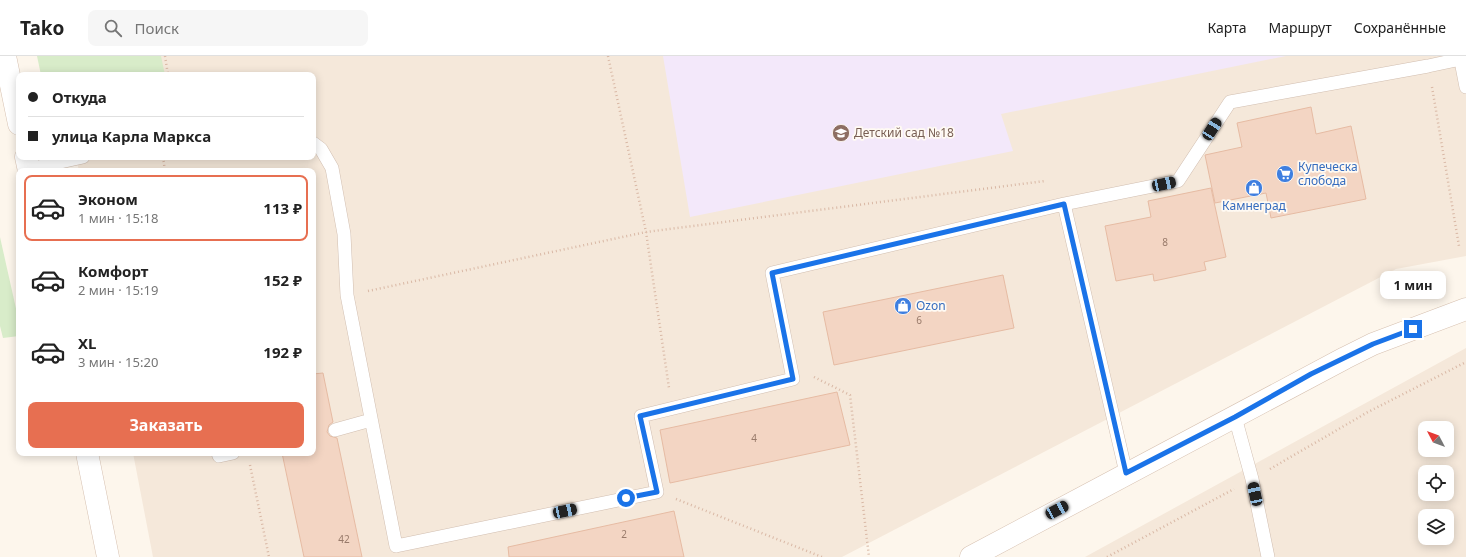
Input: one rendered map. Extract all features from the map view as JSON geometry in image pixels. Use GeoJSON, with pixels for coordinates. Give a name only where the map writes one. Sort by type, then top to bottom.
{"type":"FeatureCollection","features":[{"type":"Feature","properties":{"kind":"street"},"geometry":{"type":"LineString","coordinates":[[5,56],[16,109]]}},
{"type":"Feature","properties":{"kind":"street"},"geometry":{"type":"LineString","coordinates":[[971,557],[1126,473],[1235,417],[1311,374],[1373,344],[1466,309]]}},
{"type":"Feature","properties":{"kind":"street"},"geometry":{"type":"LineString","coordinates":[[88,456],[108,557]]}},
{"type":"Feature","properties":{"kind":"lane"},"geometry":{"type":"LineString","coordinates":[[316,146],[320,149],[332,168],[344,234],[348,295],[396,546],[657,492],[640,416],[793,379],[772,273],[1064,204],[1178,181],[1230,102],[1428,66],[1460,57],[1466,87]]}},
{"type":"Feature","properties":{"kind":"lane"},"geometry":{"type":"LineString","coordinates":[[28,166],[65,160]]}},
{"type":"Feature","properties":{"kind":"lane"},"geometry":{"type":"LineString","coordinates":[[1064,204],[1126,473]]}},
{"type":"Feature","properties":{"kind":"lane"},"geometry":{"type":"LineString","coordinates":[[1235,417],[1252,479],[1268,557]]}},
{"type":"Feature","properties":{"kind":"lane"},"geometry":{"type":"LineString","coordinates":[[335,430],[372,420]]}},
{"type":"Feature","properties":{"kind":"path"},"geometry":{"type":"LineString","coordinates":[[165,56],[168,72]]}},
{"type":"Feature","properties":{"kind":"path"},"geometry":{"type":"LineString","coordinates":[[608,56],[646,232],[672,409]]}},
{"type":"Feature","properties":{"kind":"path"},"geometry":{"type":"LineString","coordinates":[[1428,66],[1459,246]]}},
{"type":"Feature","properties":{"kind":"path"},"geometry":{"type":"LineString","coordinates":[[348,295],[646,232],[1045,181]]}},
{"type":"Feature","properties":{"kind":"path"},"geometry":{"type":"LineString","coordinates":[[1107,557],[1252,479],[1358,418],[1466,362]]}},
{"type":"Feature","properties":{"kind":"path"},"geometry":{"type":"LineString","coordinates":[[791,366],[850,395],[869,557]]}},
{"type":"Feature","properties":{"kind":"path"},"geometry":{"type":"LineString","coordinates":[[249,460],[269,557]]}},
{"type":"Feature","properties":{"kind":"path"},"geometry":{"type":"LineString","coordinates":[[657,492],[822,557]]}},
{"type":"Feature","properties":{"kind":"shaded area"},"geometry":{"type":"Polygon","coordinates":[[[56,56],[1466,56],[1466,256],[1396,269],[842,557],[153,557],[134,456],[316,456],[316,168],[78,168],[77,160],[316,160],[316,72],[59,72],[56,56]]]}},
{"type":"Feature","properties":{"kind":"shaded area","name":"Детский сад №18"},"geometry":{"type":"Polygon","coordinates":[[[663,56],[1286,56],[1001,114],[1013,151],[690,217],[663,56]]]}},
{"type":"Feature","properties":{"kind":"shaded area"},"geometry":{"type":"Polygon","coordinates":[[[1466,348],[1466,557],[1085,557],[1466,348]]]}},
{"type":"Feature","properties":{"kind":"green space"},"geometry":{"type":"Polygon","coordinates":[[[37,56],[161,56],[164,72],[40,72],[37,56]]]}},
{"type":"Feature","properties":{"kind":"green space"},"geometry":{"type":"Polygon","coordinates":[[[0,237],[16,309],[16,336],[3,338],[0,326],[0,237]]]}},
{"type":"Feature","properties":{"kind":"building","name":"Купеческа слобода"},"geometry":{"type":"Polygon","coordinates":[[[1311,107],[1316,134],[1351,126],[1366,199],[1271,218],[1266,193],[1215,203],[1205,155],[1242,147],[1237,123],[1311,107]]]}},
{"type":"Feature","properties":{"kind":"building"},"geometry":{"type":"Polygon","coordinates":[[[1211,188],[1226,257],[1204,262],[1206,270],[1154,281],[1153,274],[1116,281],[1105,226],[1151,217],[1148,201],[1211,188]]]}},
{"type":"Feature","properties":{"kind":"building"},"geometry":{"type":"Polygon","coordinates":[[[1003,275],[1014,328],[834,365],[823,312],[1003,275]]]}},
{"type":"Feature","properties":{"kind":"building"},"geometry":{"type":"Polygon","coordinates":[[[323,373],[333,422],[329,425],[327,432],[330,436],[337,438],[362,557],[304,557],[283,456],[316,456],[316,374],[323,373]]]}},
{"type":"Feature","properties":{"kind":"building"},"geometry":{"type":"Polygon","coordinates":[[[837,392],[850,445],[670,483],[660,430],[837,392]]]}},
{"type":"Feature","properties":{"kind":"building"},"geometry":{"type":"Polygon","coordinates":[[[674,511],[684,557],[509,557],[508,547],[674,511]]]}},
{"type":"Feature","properties":{"kind":"place","name":"Детский сад №18"},"geometry":{"type":"Point","coordinates":[841,133]}},
{"type":"Feature","properties":{"kind":"place","name":"Купеческа слобода"},"geometry":{"type":"Point","coordinates":[1285,174]}},
{"type":"Feature","properties":{"kind":"place","name":"Камнеград"},"geometry":{"type":"Point","coordinates":[1254,188]}},
{"type":"Feature","properties":{"kind":"place","name":"Ozon"},"geometry":{"type":"Point","coordinates":[903,306]}},
{"type":"Feature","properties":{"kind":"route"},"geometry":{"type":"LineString","coordinates":[[626,498],[657,492],[640,416],[793,379],[772,273],[1064,204],[1126,473],[1235,417],[1311,374],[1373,344],[1413,329]]}}]}
